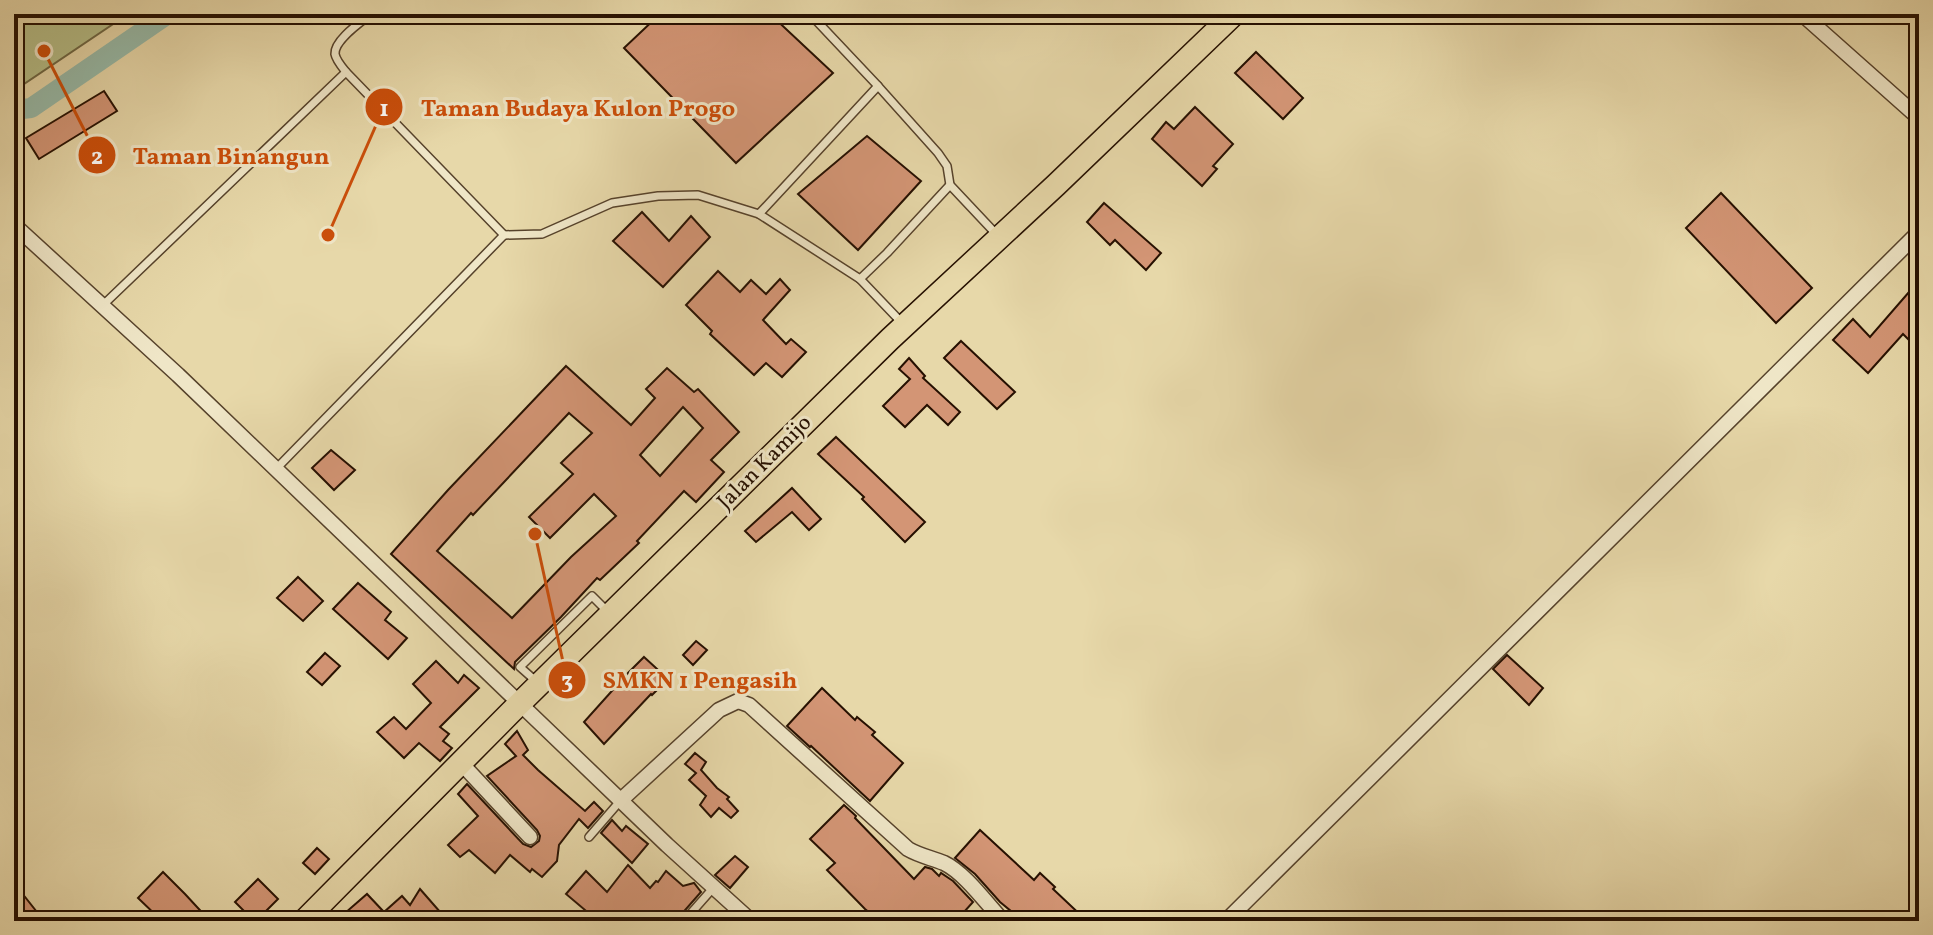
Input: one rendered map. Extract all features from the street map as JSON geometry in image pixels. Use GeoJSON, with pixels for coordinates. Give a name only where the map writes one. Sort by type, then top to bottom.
{"type":"FeatureCollection","features":[{"type":"Feature","properties":{"kind":"main road","name":"Jalan Kamijo"},"geometry":{"type":"LineString","coordinates":[[304,921],[520,703],[905,325],[1234,14]]}},
{"type":"Feature","properties":{"kind":"street"},"geometry":{"type":"LineString","coordinates":[[1802,14],[1919,118]]}},
{"type":"Feature","properties":{"kind":"street"},"geometry":{"type":"LineString","coordinates":[[14,225],[276,469],[751,921]]}},
{"type":"Feature","properties":{"kind":"street"},"geometry":{"type":"LineString","coordinates":[[1226,921],[1919,232]]}},
{"type":"Feature","properties":{"kind":"street"},"geometry":{"type":"LineString","coordinates":[[621,800],[719,710],[738,701],[756,711],[908,849],[943,863],[958,873],[1003,921]]}},
{"type":"Feature","properties":{"kind":"street"},"geometry":{"type":"LineString","coordinates":[[461,763],[530,837]]}},
{"type":"Feature","properties":{"kind":"lane"},"geometry":{"type":"LineString","coordinates":[[371,14],[345,35],[335,50],[336,57],[346,72],[504,235]]}},
{"type":"Feature","properties":{"kind":"lane"},"geometry":{"type":"LineString","coordinates":[[810,14],[938,153],[947,166],[950,185],[999,238]]}},
{"type":"Feature","properties":{"kind":"lane"},"geometry":{"type":"LineString","coordinates":[[102,306],[346,72]]}},
{"type":"Feature","properties":{"kind":"lane"},"geometry":{"type":"LineString","coordinates":[[759,214],[878,86]]}},
{"type":"Feature","properties":{"kind":"lane"},"geometry":{"type":"LineString","coordinates":[[860,279],[950,185]]}},
{"type":"Feature","properties":{"kind":"lane"},"geometry":{"type":"LineString","coordinates":[[276,469],[504,235],[542,234],[612,203],[658,196],[698,195],[759,214],[860,279],[905,325]]}},
{"type":"Feature","properties":{"kind":"lane"},"geometry":{"type":"LineString","coordinates":[[589,837],[621,800]]}},
{"type":"Feature","properties":{"kind":"lane"},"geometry":{"type":"LineString","coordinates":[[684,921],[714,887]]}},
{"type":"Feature","properties":{"kind":"green space"},"geometry":{"type":"Polygon","coordinates":[[[14,14],[128,14],[14,89],[14,14]]]}},
{"type":"Feature","properties":{"kind":"building"},"geometry":{"type":"Polygon","coordinates":[[[660,14],[770,14],[833,73],[736,163],[624,48],[660,14]]]}},
{"type":"Feature","properties":{"kind":"building"},"geometry":{"type":"Polygon","coordinates":[[[1256,52],[1303,98],[1283,119],[1235,73],[1256,52]]]}},
{"type":"Feature","properties":{"kind":"building"},"geometry":{"type":"Polygon","coordinates":[[[104,91],[117,111],[39,159],[26,138],[104,91]]]}},
{"type":"Feature","properties":{"kind":"building"},"geometry":{"type":"Polygon","coordinates":[[[1195,107],[1233,144],[1213,166],[1217,169],[1202,186],[1152,139],[1166,122],[1174,129],[1195,107]]]}},
{"type":"Feature","properties":{"kind":"building"},"geometry":{"type":"Polygon","coordinates":[[[867,136],[921,181],[858,250],[798,194],[867,136]]]}},
{"type":"Feature","properties":{"kind":"building"},"geometry":{"type":"Polygon","coordinates":[[[1721,193],[1812,288],[1776,323],[1686,228],[1721,193]]]}},
{"type":"Feature","properties":{"kind":"building"},"geometry":{"type":"Polygon","coordinates":[[[1104,203],[1161,253],[1146,270],[1115,240],[1110,245],[1087,222],[1104,203]]]}},
{"type":"Feature","properties":{"kind":"building"},"geometry":{"type":"Polygon","coordinates":[[[642,212],[669,241],[691,216],[710,237],[663,287],[613,241],[642,212]]]}},
{"type":"Feature","properties":{"kind":"building"},"geometry":{"type":"Polygon","coordinates":[[[718,271],[740,292],[751,280],[766,294],[780,279],[790,290],[763,320],[786,344],[791,339],[806,352],[782,377],[766,363],[754,375],[710,334],[712,331],[686,305],[718,271]]]}},
{"type":"Feature","properties":{"kind":"building"},"geometry":{"type":"Polygon","coordinates":[[[1909,292],[1919,302],[1919,350],[1903,334],[1868,373],[1833,340],[1853,319],[1870,337],[1909,292]]]}},
{"type":"Feature","properties":{"kind":"building"},"geometry":{"type":"Polygon","coordinates":[[[961,341],[1015,392],[997,409],[944,358],[961,341]]]}},
{"type":"Feature","properties":{"kind":"building"},"geometry":{"type":"Polygon","coordinates":[[[909,358],[925,376],[923,378],[960,412],[948,425],[927,405],[905,427],[883,406],[910,379],[899,369],[909,358]]]}},
{"type":"Feature","properties":{"kind":"building"},"geometry":{"type":"Polygon","coordinates":[[[566,366],[631,425],[655,398],[646,389],[667,368],[694,392],[698,389],[739,432],[711,460],[724,472],[696,502],[684,491],[637,541],[639,543],[600,580],[597,578],[515,662],[514,669],[391,554],[566,366]],[[683,407],[640,455],[660,476],[703,428],[683,407]],[[569,413],[437,551],[512,618],[616,516],[594,494],[550,538],[529,517],[573,474],[561,463],[592,433],[569,413]]]}},
{"type":"Feature","properties":{"kind":"building"},"geometry":{"type":"Polygon","coordinates":[[[836,437],[925,522],[905,542],[862,499],[864,497],[818,454],[836,437]]]}},
{"type":"Feature","properties":{"kind":"building"},"geometry":{"type":"Polygon","coordinates":[[[331,450],[355,470],[334,490],[312,468],[331,450]]]}},
{"type":"Feature","properties":{"kind":"building"},"geometry":{"type":"Polygon","coordinates":[[[792,488],[821,519],[809,530],[792,512],[756,542],[745,531],[792,488]]]}},
{"type":"Feature","properties":{"kind":"building"},"geometry":{"type":"Polygon","coordinates":[[[298,577],[323,601],[303,621],[277,598],[298,577]]]}},
{"type":"Feature","properties":{"kind":"building"},"geometry":{"type":"Polygon","coordinates":[[[358,583],[391,612],[385,620],[407,638],[388,659],[333,609],[358,583]]]}},
{"type":"Feature","properties":{"kind":"building"},"geometry":{"type":"Polygon","coordinates":[[[696,641],[707,650],[693,665],[683,655],[696,641]]]}},
{"type":"Feature","properties":{"kind":"building"},"geometry":{"type":"Polygon","coordinates":[[[325,653],[340,666],[322,685],[307,672],[325,653]]]}},
{"type":"Feature","properties":{"kind":"building"},"geometry":{"type":"Polygon","coordinates":[[[1507,655],[1543,688],[1529,705],[1493,669],[1507,655]]]}},
{"type":"Feature","properties":{"kind":"building"},"geometry":{"type":"Polygon","coordinates":[[[644,657],[668,679],[604,744],[584,722],[644,657]]]}},
{"type":"Feature","properties":{"kind":"building"},"geometry":{"type":"Polygon","coordinates":[[[436,661],[458,683],[464,675],[479,688],[440,727],[449,734],[443,741],[452,748],[440,761],[419,743],[404,758],[377,732],[394,717],[406,729],[431,703],[413,684],[436,661]]]}},
{"type":"Feature","properties":{"kind":"building"},"geometry":{"type":"Polygon","coordinates":[[[822,688],[855,720],[857,717],[875,732],[872,735],[903,763],[870,801],[787,726],[822,688]]]}},
{"type":"Feature","properties":{"kind":"building"},"geometry":{"type":"Polygon","coordinates":[[[517,731],[528,750],[523,755],[538,770],[585,811],[594,802],[603,811],[588,828],[579,819],[559,845],[557,861],[542,877],[532,869],[530,872],[510,855],[495,873],[469,850],[460,857],[448,845],[478,816],[458,794],[467,784],[523,844],[531,847],[539,841],[537,830],[487,776],[516,756],[505,744],[517,731]]]}},
{"type":"Feature","properties":{"kind":"building"},"geometry":{"type":"Polygon","coordinates":[[[695,753],[706,762],[701,770],[729,797],[727,799],[738,811],[731,818],[719,808],[711,817],[700,805],[706,796],[689,780],[696,773],[685,764],[695,753]]]}},
{"type":"Feature","properties":{"kind":"building"},"geometry":{"type":"Polygon","coordinates":[[[844,805],[914,879],[925,867],[932,869],[939,876],[941,873],[953,881],[973,902],[956,921],[942,921],[935,915],[930,921],[880,921],[827,870],[835,863],[810,839],[844,805]]]}},
{"type":"Feature","properties":{"kind":"building"},"geometry":{"type":"Polygon","coordinates":[[[612,820],[622,831],[626,826],[648,844],[632,863],[601,833],[612,820]]]}},
{"type":"Feature","properties":{"kind":"building"},"geometry":{"type":"Polygon","coordinates":[[[980,830],[1034,880],[1040,873],[1087,921],[1023,921],[1000,902],[975,874],[955,858],[980,830]]]}},
{"type":"Feature","properties":{"kind":"building"},"geometry":{"type":"Polygon","coordinates":[[[317,848],[329,859],[315,874],[303,863],[317,848]]]}},
{"type":"Feature","properties":{"kind":"building"},"geometry":{"type":"Polygon","coordinates":[[[735,856],[748,867],[730,888],[715,875],[735,856]]]}},
{"type":"Feature","properties":{"kind":"building"},"geometry":{"type":"Polygon","coordinates":[[[628,865],[650,888],[666,871],[683,886],[694,883],[701,892],[678,921],[662,912],[654,921],[598,921],[566,894],[586,871],[607,892],[628,865]]]}},
{"type":"Feature","properties":{"kind":"building"},"geometry":{"type":"Polygon","coordinates":[[[163,872],[210,921],[162,921],[138,898],[163,872]]]}},
{"type":"Feature","properties":{"kind":"building"},"geometry":{"type":"Polygon","coordinates":[[[258,879],[278,899],[254,921],[235,902],[258,879]]]}},
{"type":"Feature","properties":{"kind":"building"},"geometry":{"type":"Polygon","coordinates":[[[14,883],[44,921],[14,921],[14,883]]]}},
{"type":"Feature","properties":{"kind":"building"},"geometry":{"type":"Polygon","coordinates":[[[420,889],[448,921],[352,921],[345,913],[367,894],[384,912],[402,896],[410,905],[420,889]]]}},
{"type":"Feature","properties":{"kind":"waterway"},"geometry":{"type":"LineString","coordinates":[[14,110],[31,108],[168,14]]}},
{"type":"Feature","properties":{"kind":"place","name":"Taman Binangun"},"geometry":{"type":"Point","coordinates":[44,51]}},
{"type":"Feature","properties":{"kind":"place","name":"Taman Budaya Kulon Progo"},"geometry":{"type":"Point","coordinates":[328,235]}},
{"type":"Feature","properties":{"kind":"place","name":"SMKN 1 Pengasih"},"geometry":{"type":"Point","coordinates":[535,534]}}]}
